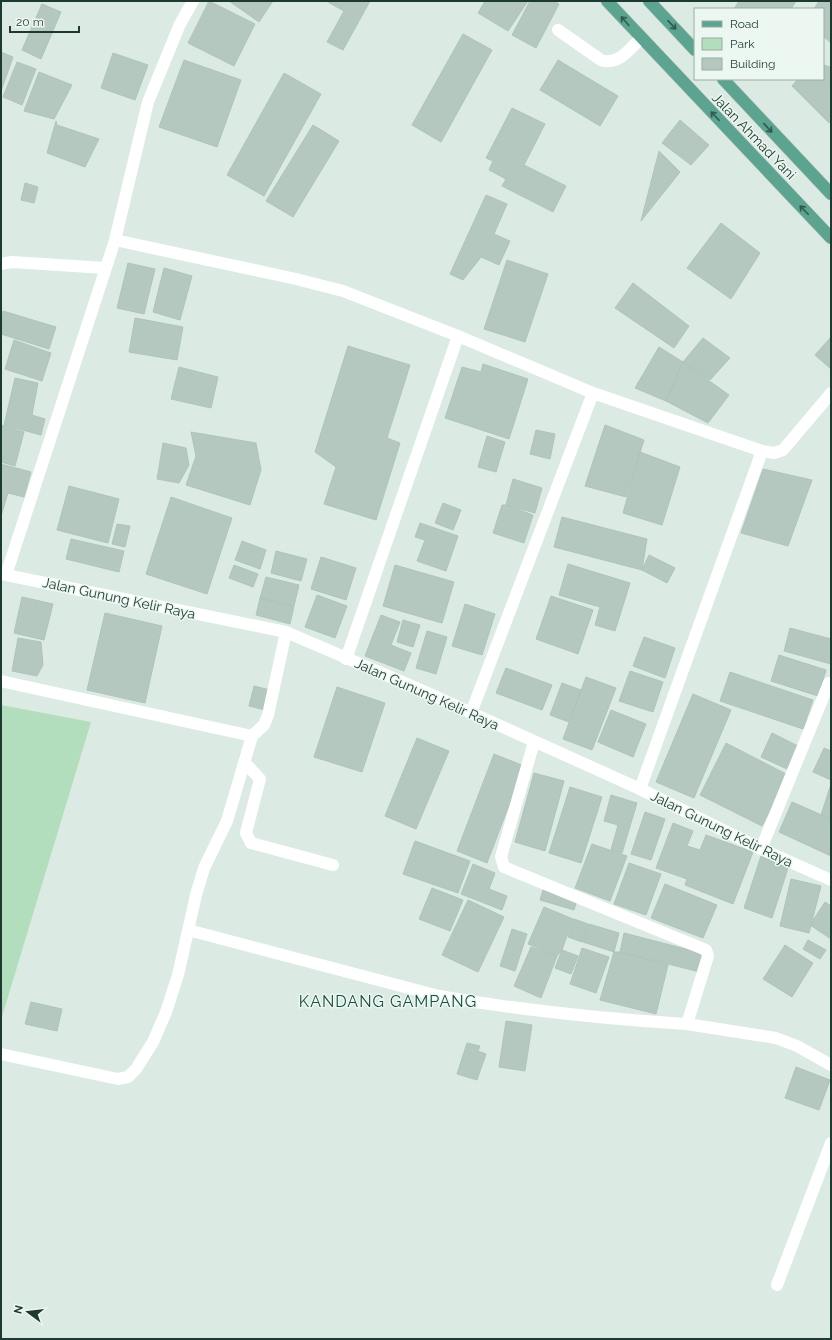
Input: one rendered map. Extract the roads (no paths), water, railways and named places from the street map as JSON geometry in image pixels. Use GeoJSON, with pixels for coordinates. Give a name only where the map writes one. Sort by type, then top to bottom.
{"type":"FeatureCollection","features":[{"type":"Feature","properties":{"kind":"main road","name":"Jalan Ahmad Yani"},"geometry":{"type":"LineString","coordinates":[[607,1],[831,238]]}},
{"type":"Feature","properties":{"kind":"main road"},"geometry":{"type":"LineString","coordinates":[[649,1],[694,49]]}},
{"type":"Feature","properties":{"kind":"main road","name":"Jalan Ahmad Yani"},"geometry":{"type":"LineString","coordinates":[[724,80],[831,194]]}},
{"type":"Feature","properties":{"kind":"street"},"geometry":{"type":"LineString","coordinates":[[4,574],[115,240],[148,102],[180,24],[193,1]]}},
{"type":"Feature","properties":{"kind":"street"},"geometry":{"type":"LineString","coordinates":[[558,30],[601,60],[607,62],[617,60],[641,38]]}},
{"type":"Feature","properties":{"kind":"street"},"geometry":{"type":"LineString","coordinates":[[115,240],[296,279],[343,291],[458,336],[593,393],[762,451],[774,452],[783,450],[831,394]]}},
{"type":"Feature","properties":{"kind":"street"},"geometry":{"type":"LineString","coordinates":[[1,264],[12,262],[105,268]]}},
{"type":"Feature","properties":{"kind":"street"},"geometry":{"type":"LineString","coordinates":[[346,659],[458,336]]}},
{"type":"Feature","properties":{"kind":"street"},"geometry":{"type":"LineString","coordinates":[[471,713],[593,393]]}},
{"type":"Feature","properties":{"kind":"street"},"geometry":{"type":"LineString","coordinates":[[640,789],[762,451]]}},
{"type":"Feature","properties":{"kind":"street","name":"Jalan Gunung Kelir Raya"},"geometry":{"type":"LineString","coordinates":[[4,574],[286,632],[640,789],[761,849],[831,880]]}},
{"type":"Feature","properties":{"kind":"street"},"geometry":{"type":"LineString","coordinates":[[1,1054],[118,1080],[128,1077],[145,1055],[166,1012],[178,975],[197,932],[204,868],[227,821],[250,768],[252,736],[264,725],[268,716],[286,632]]}},
{"type":"Feature","properties":{"kind":"street"},"geometry":{"type":"LineString","coordinates":[[1,681],[252,736]]}},
{"type":"Feature","properties":{"kind":"street"},"geometry":{"type":"LineString","coordinates":[[761,849],[828,683]]}},
{"type":"Feature","properties":{"kind":"street"},"geometry":{"type":"LineString","coordinates":[[534,742],[501,857],[504,867],[706,950],[708,956],[687,1024]]}},
{"type":"Feature","properties":{"kind":"street"},"geometry":{"type":"LineString","coordinates":[[250,768],[260,784],[246,832],[248,840],[251,843],[333,865]]}},
{"type":"Feature","properties":{"kind":"street"},"geometry":{"type":"LineString","coordinates":[[197,932],[439,996],[644,1022],[687,1024],[776,1038],[797,1046],[831,1064]]}},
{"type":"Feature","properties":{"kind":"street"},"geometry":{"type":"LineString","coordinates":[[777,1285],[831,1143]]}},
{"type":"Feature","properties":{"kind":"district","name":"KANDANG GAMPANG"},"geometry":{"type":"Point","coordinates":[388,1001]}}]}
